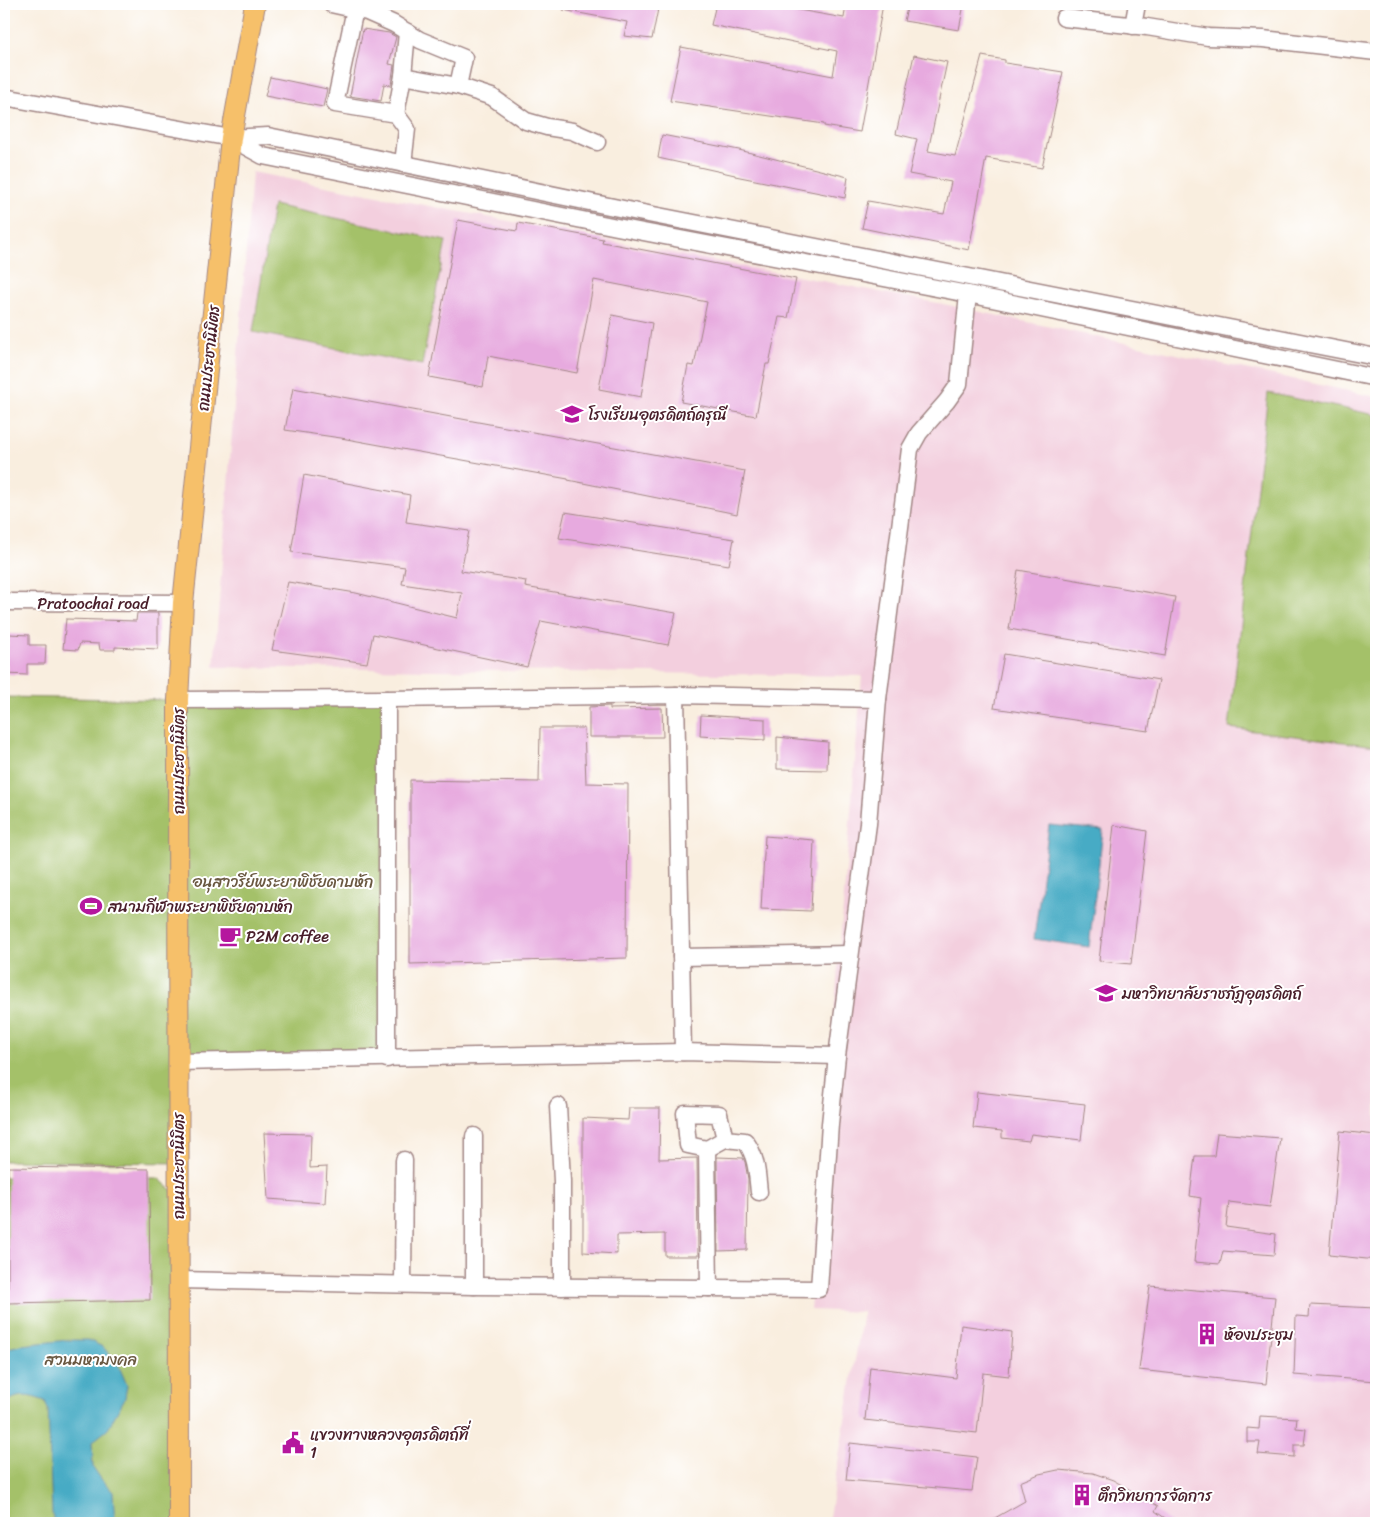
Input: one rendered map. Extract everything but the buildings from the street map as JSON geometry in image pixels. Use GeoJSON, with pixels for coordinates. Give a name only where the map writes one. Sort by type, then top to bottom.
{"type":"FeatureCollection","features":[{"type":"Feature","properties":{"kind":"main road","name":"ถนนประชานิมิตร"},"geometry":{"type":"LineString","coordinates":[[179,1523],[178,700],[183,603],[231,138],[255,4]]}},
{"type":"Feature","properties":{"kind":"street"},"geometry":{"type":"LineString","coordinates":[[331,4],[368,12],[394,24],[420,40],[464,58],[458,86]]}},
{"type":"Feature","properties":{"kind":"street"},"geometry":{"type":"LineString","coordinates":[[1133,26],[1137,4]]}},
{"type":"Feature","properties":{"kind":"street"},"geometry":{"type":"LineString","coordinates":[[355,9],[335,104],[396,114],[407,129],[403,164]]}},
{"type":"Feature","properties":{"kind":"street"},"geometry":{"type":"LineString","coordinates":[[1064,18],[1146,27],[1208,37],[1263,39],[1376,52]]}},
{"type":"Feature","properties":{"kind":"street"},"geometry":{"type":"LineString","coordinates":[[396,114],[403,76],[407,32]]}},
{"type":"Feature","properties":{"kind":"street"},"geometry":{"type":"LineString","coordinates":[[403,76],[458,86],[492,97],[526,121],[572,131],[597,142]]}},
{"type":"Feature","properties":{"kind":"street"},"geometry":{"type":"LineString","coordinates":[[4,97],[231,138],[268,136],[1376,357]]}},
{"type":"Feature","properties":{"kind":"street"},"geometry":{"type":"LineString","coordinates":[[231,138],[262,156],[608,226],[968,294],[1376,378]]}},
{"type":"Feature","properties":{"kind":"street"},"geometry":{"type":"LineString","coordinates":[[178,1280],[474,1286],[819,1289],[830,1124],[837,1056],[868,824],[878,699],[910,449],[918,433],[947,401],[959,384],[968,294]]}},
{"type":"Feature","properties":{"kind":"street"},"geometry":{"type":"LineString","coordinates":[[1312,366],[1316,346]]}},
{"type":"Feature","properties":{"kind":"street","name":"Pratoochai road"},"geometry":{"type":"LineString","coordinates":[[4,602],[183,603]]}},
{"type":"Feature","properties":{"kind":"street"},"geometry":{"type":"LineString","coordinates":[[178,700],[676,695],[878,699]]}},
{"type":"Feature","properties":{"kind":"street"},"geometry":{"type":"LineString","coordinates":[[676,695],[683,1052]]}},
{"type":"Feature","properties":{"kind":"street"},"geometry":{"type":"LineString","coordinates":[[387,699],[387,1059]]}},
{"type":"Feature","properties":{"kind":"street"},"geometry":{"type":"LineString","coordinates":[[681,957],[850,954]]}},
{"type":"Feature","properties":{"kind":"street"},"geometry":{"type":"LineString","coordinates":[[178,1062],[683,1052],[837,1056]]}},
{"type":"Feature","properties":{"kind":"street"},"geometry":{"type":"LineString","coordinates":[[558,1106],[562,1181],[562,1287]]}},
{"type":"Feature","properties":{"kind":"street"},"geometry":{"type":"LineString","coordinates":[[725,1139],[719,1114],[685,1113],[688,1145],[707,1149],[725,1139],[745,1141],[751,1149],[755,1160],[758,1192]]}},
{"type":"Feature","properties":{"kind":"street"},"geometry":{"type":"LineString","coordinates":[[474,1136],[474,1286]]}},
{"type":"Feature","properties":{"kind":"street"},"geometry":{"type":"LineString","coordinates":[[707,1149],[709,1288]]}},
{"type":"Feature","properties":{"kind":"street"},"geometry":{"type":"LineString","coordinates":[[403,1284],[404,1160]]}},
{"type":"Feature","properties":{"kind":"shaded area","name":"มหาวิทยาลัยราชภัฏอุตรดิตถ์"},"geometry":{"type":"Polygon","coordinates":[[[252,172],[948,305],[1376,397],[1376,1523],[828,1523],[863,1312],[810,1310],[862,676],[214,667],[252,172]]]}},
{"type":"Feature","properties":{"kind":"green space"},"geometry":{"type":"Polygon","coordinates":[[[273,205],[446,241],[422,365],[253,332],[273,205]]]}},
{"type":"Feature","properties":{"kind":"green space"},"geometry":{"type":"Polygon","coordinates":[[[1268,393],[1376,415],[1376,746],[1229,728],[1268,393]]]}},
{"type":"Feature","properties":{"kind":"green space","name":"อนุสาวรีย์พระยาพิชัยดาบหัก"},"geometry":{"type":"Polygon","coordinates":[[[4,697],[178,700],[387,699],[387,1059],[178,1062],[178,1163],[4,1161],[4,697]]]}},
{"type":"Feature","properties":{"kind":"green space","name":"สวนมหามงคล"},"geometry":{"type":"Polygon","coordinates":[[[4,1177],[158,1178],[178,1195],[179,1523],[4,1523],[4,1177]]]}},
{"type":"Feature","properties":{"kind":"water"},"geometry":{"type":"Polygon","coordinates":[[[1049,825],[1103,830],[1089,947],[1034,939],[1049,825]]]}},
{"type":"Feature","properties":{"kind":"water"},"geometry":{"type":"Polygon","coordinates":[[[88,1340],[103,1347],[118,1364],[127,1385],[125,1398],[107,1430],[92,1442],[93,1467],[113,1492],[115,1523],[54,1523],[48,1409],[45,1401],[24,1396],[9,1400],[4,1404],[4,1349],[21,1345],[88,1340]]]}},
{"type":"Feature","properties":{"kind":"place","name":"โรงเรียนอุตรดิตถ์ดรุณี"},"geometry":{"type":"Point","coordinates":[572,414]}},
{"type":"Feature","properties":{"kind":"place","name":"สนามกีฬาพระยาพิชัยดาบหัก"},"geometry":{"type":"Point","coordinates":[91,906]}},
{"type":"Feature","properties":{"kind":"place","name":"P2M coffee"},"geometry":{"type":"Point","coordinates":[230,936]}},
{"type":"Feature","properties":{"kind":"place","name":"มหาวิทยาลัยราชภัฏอุตรดิตถ์"},"geometry":{"type":"Point","coordinates":[1106,993]}},
{"type":"Feature","properties":{"kind":"place","name":"ห้องประชุม"},"geometry":{"type":"Point","coordinates":[1207,1334]}},
{"type":"Feature","properties":{"kind":"place","name":"แขวงทางหลวงอุตรดิตถ์ที่ 1"},"geometry":{"type":"Point","coordinates":[293,1443]}},
{"type":"Feature","properties":{"kind":"place","name":"ตึกวิทยการจัดการ"},"geometry":{"type":"Point","coordinates":[1082,1495]}}]}
